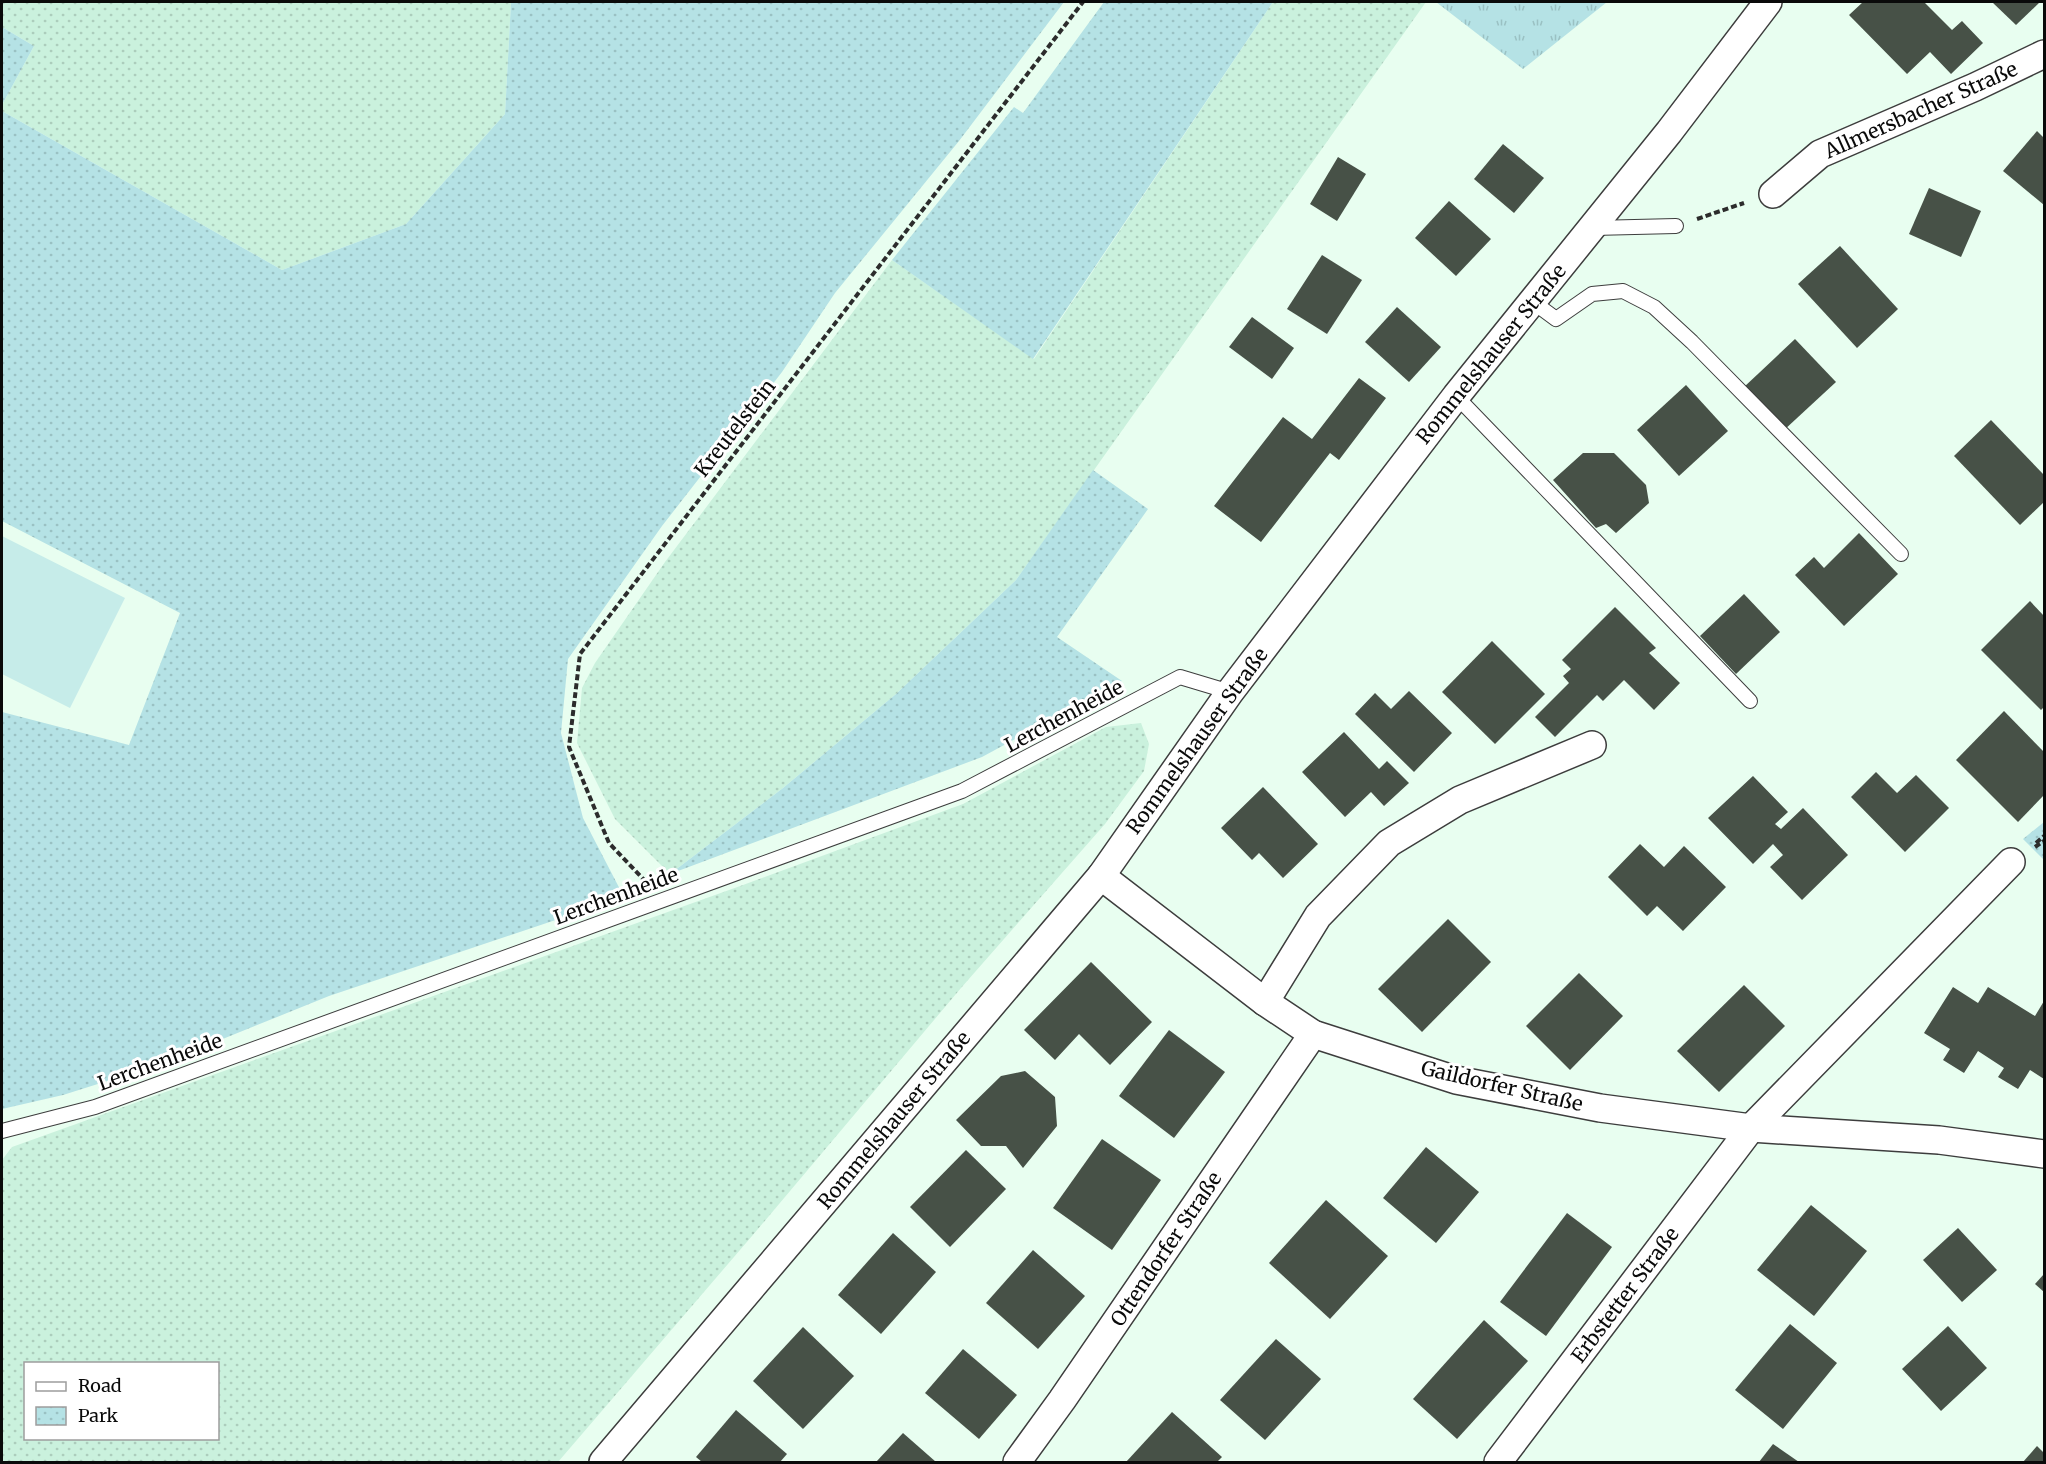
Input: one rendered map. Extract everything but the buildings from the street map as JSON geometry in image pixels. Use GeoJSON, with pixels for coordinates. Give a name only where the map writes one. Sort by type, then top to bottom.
{"type":"FeatureCollection","features":[{"type":"Feature","properties":{"kind":"street","name":"Rommelshauser Straße"},"geometry":{"type":"LineString","coordinates":[[603,1462],[1101,876],[1230,692],[1456,396],[1593,228],[1768,2]]}},
{"type":"Feature","properties":{"kind":"street","name":"Allmersbacher Straße"},"geometry":{"type":"LineString","coordinates":[[1773,194],[1820,154],[1975,87],[2044,54]]}},
{"type":"Feature","properties":{"kind":"street"},"geometry":{"type":"LineString","coordinates":[[1265,1002],[1318,916],[1389,843],[1460,800],[1592,745]]}},
{"type":"Feature","properties":{"kind":"street"},"geometry":{"type":"LineString","coordinates":[[1751,1128],[2011,862]]}},
{"type":"Feature","properties":{"kind":"street","name":"Gaildorfer Straße"},"geometry":{"type":"LineString","coordinates":[[1101,876],[1265,1002],[1313,1034],[1456,1080],[1600,1108],[1751,1128],[1940,1140],[2044,1154]]}},
{"type":"Feature","properties":{"kind":"street","name":"Ottendorfer Straße"},"geometry":{"type":"LineString","coordinates":[[1017,1462],[1313,1034]]}},
{"type":"Feature","properties":{"kind":"street","name":"Erbstetter Straße"},"geometry":{"type":"LineString","coordinates":[[1498,1462],[1751,1128]]}},
{"type":"Feature","properties":{"kind":"lane"},"geometry":{"type":"LineString","coordinates":[[1593,228],[1676,226]]}},
{"type":"Feature","properties":{"kind":"lane"},"geometry":{"type":"LineString","coordinates":[[1533,302],[1556,319],[1592,294],[1623,291],[1654,306],[1901,554]]}},
{"type":"Feature","properties":{"kind":"lane"},"geometry":{"type":"LineString","coordinates":[[1456,396],[1750,700]]}},
{"type":"Feature","properties":{"kind":"lane","name":"Lerchenheide"},"geometry":{"type":"LineString","coordinates":[[2,1131],[95,1107],[962,791],[1180,677],[1230,692]]}},
{"type":"Feature","properties":{"kind":"path","name":"Kreutelstein"},"geometry":{"type":"LineString","coordinates":[[663,900],[609,843],[569,747],[580,654],[1083,2]]}},
{"type":"Feature","properties":{"kind":"path"},"geometry":{"type":"LineString","coordinates":[[1676,226],[1773,194]]}},
{"type":"Feature","properties":{"kind":"green space"},"geometry":{"type":"Polygon","coordinates":[[[2,2],[511,2],[505,114],[406,224],[282,270],[2,111],[2,105],[34,46],[2,27],[2,2]]]}},
{"type":"Feature","properties":{"kind":"green space"},"geometry":{"type":"Polygon","coordinates":[[[511,2],[1064,2],[959,141],[835,293],[782,372],[662,526],[568,659],[561,733],[583,818],[624,897],[329,996],[161,1064],[63,1095],[2,1109],[2,712],[129,745],[180,613],[2,521],[2,111],[282,270],[406,224],[505,114],[511,2]]]}},
{"type":"Feature","properties":{"kind":"green space"},"geometry":{"type":"Polygon","coordinates":[[[1104,2],[1273,2],[1033,359],[892,260],[1014,107],[1023,113],[1104,2]]]}},
{"type":"Feature","properties":{"kind":"green space"},"geometry":{"type":"Polygon","coordinates":[[[1273,2],[1426,2],[1016,580],[896,694],[783,788],[670,874],[615,819],[577,743],[582,688],[595,663],[665,562],[892,260],[1034,359],[1273,2]]]}},
{"type":"Feature","properties":{"kind":"green space"},"geometry":{"type":"Polygon","coordinates":[[[1436,2],[1607,2],[1523,69],[1436,2]]]}},
{"type":"Feature","properties":{"kind":"green space"},"geometry":{"type":"Polygon","coordinates":[[[2,27],[34,46],[2,105],[2,27]]]}},
{"type":"Feature","properties":{"kind":"green space"},"geometry":{"type":"Polygon","coordinates":[[[1093,470],[1148,509],[1057,637],[1122,681],[982,757],[670,874],[783,788],[896,694],[1016,580],[1093,470]]]}},
{"type":"Feature","properties":{"kind":"green space"},"geometry":{"type":"Polygon","coordinates":[[[1141,723],[1149,744],[1144,771],[1105,824],[961,988],[558,1462],[2,1462],[2,1160],[12,1147],[963,804],[1106,727],[1141,723]]]}},
{"type":"Feature","properties":{"kind":"green space"},"geometry":{"type":"Polygon","coordinates":[[[2044,822],[2044,860],[2023,839],[2044,822]]]}},
{"type":"Feature","properties":{"kind":"shaded area"},"geometry":{"type":"Polygon","coordinates":[[[2,536],[125,598],[70,708],[2,674],[2,536]]]}}]}
